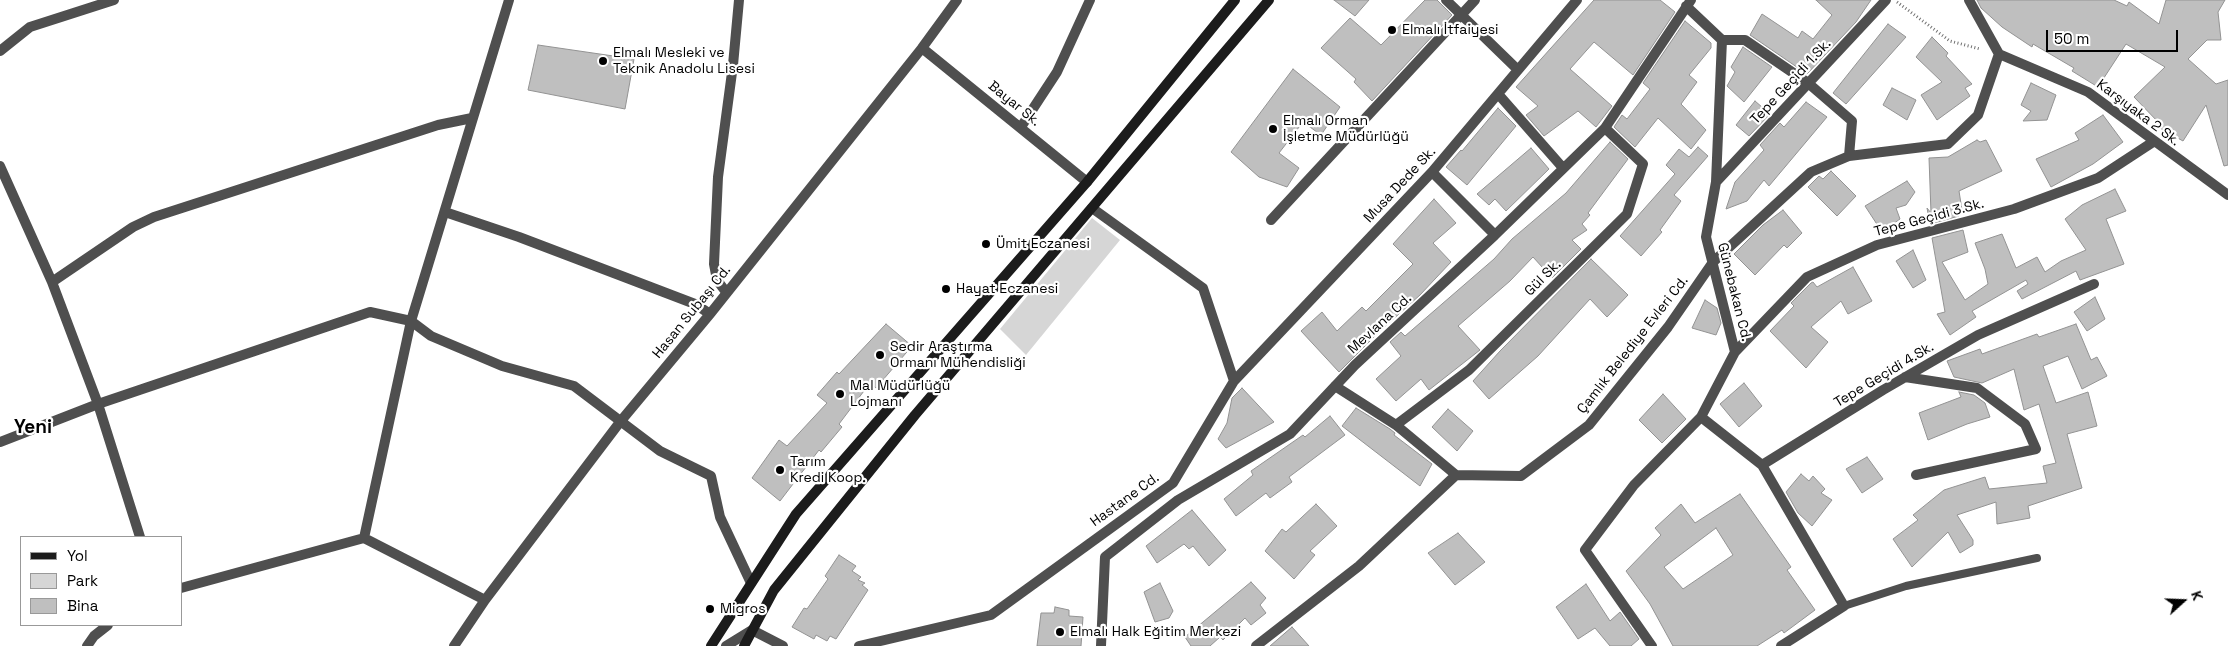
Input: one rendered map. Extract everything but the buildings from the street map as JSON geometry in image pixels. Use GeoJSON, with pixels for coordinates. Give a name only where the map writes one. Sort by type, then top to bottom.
{"type":"FeatureCollection","features":[{"type":"Feature","properties":{"kind":"main road"},"geometry":{"type":"LineString","coordinates":[[711,646],[796,514],[1087,182],[1235,0]]}},
{"type":"Feature","properties":{"kind":"main road"},"geometry":{"type":"LineString","coordinates":[[744,646],[774,590],[915,415],[1269,0]]}},
{"type":"Feature","properties":{"kind":"street"},"geometry":{"type":"LineString","coordinates":[[0,51],[30,27],[114,0]]}},
{"type":"Feature","properties":{"kind":"street"},"geometry":{"type":"LineString","coordinates":[[364,538],[411,321],[472,118],[510,0]]}},
{"type":"Feature","properties":{"kind":"street"},"geometry":{"type":"LineString","coordinates":[[726,292],[717,280],[714,264],[718,178],[733,65],[739,0]]}},
{"type":"Feature","properties":{"kind":"street","name":"Hasan Subaşı Cd."},"geometry":{"type":"LineString","coordinates":[[454,646],[485,600],[620,422],[710,314],[922,48],[957,0]]}},
{"type":"Feature","properties":{"kind":"street"},"geometry":{"type":"LineString","coordinates":[[1021,127],[1058,72],[1090,0]]}},
{"type":"Feature","properties":{"kind":"street"},"geometry":{"type":"LineString","coordinates":[[1446,0],[1517,69]]}},
{"type":"Feature","properties":{"kind":"street"},"geometry":{"type":"LineString","coordinates":[[1271,220],[1475,0]]}},
{"type":"Feature","properties":{"kind":"street","name":"Musa Dede Sk."},"geometry":{"type":"LineString","coordinates":[[1234,381],[1432,172],[1499,95],[1517,69],[1577,0]]}},
{"type":"Feature","properties":{"kind":"street","name":"Tepe Geçidi 1.Sk."},"geometry":{"type":"LineString","coordinates":[[1716,182],[1886,0]]}},
{"type":"Feature","properties":{"kind":"street"},"geometry":{"type":"LineString","coordinates":[[1969,0],[1999,54]]}},
{"type":"Feature","properties":{"kind":"street"},"geometry":{"type":"LineString","coordinates":[[1689,3],[1722,40],[1745,40],[1808,83],[1852,121],[1849,156]]}},
{"type":"Feature","properties":{"kind":"street","name":"Mevlana Cd."},"geometry":{"type":"LineString","coordinates":[[1101,646],[1105,557],[1178,500],[1290,434],[1335,386],[1606,128],[1689,3]]}},
{"type":"Feature","properties":{"kind":"street","name":"Günebakan Cd."},"geometry":{"type":"LineString","coordinates":[[1652,646],[1585,550],[1634,485],[1701,417],[1735,352],[1706,237],[1716,182],[1722,40]]}},
{"type":"Feature","properties":{"kind":"street","name":"Bayar Sk."},"geometry":{"type":"LineString","coordinates":[[922,48],[1087,182]]}},
{"type":"Feature","properties":{"kind":"street","name":"Karşıyaka 2 Sk."},"geometry":{"type":"LineString","coordinates":[[1999,54],[2088,92],[2153,142],[2228,195]]}},
{"type":"Feature","properties":{"kind":"street","name":"Çamlık Belediye Evleri Cd."},"geometry":{"type":"LineString","coordinates":[[1456,475],[1521,476],[1589,425],[1668,326],[1713,262],[1811,172],[1849,156],[1948,144],[1978,115],[1999,54]]}},
{"type":"Feature","properties":{"kind":"street"},"geometry":{"type":"LineString","coordinates":[[1499,95],[1563,168]]}},
{"type":"Feature","properties":{"kind":"street"},"geometry":{"type":"LineString","coordinates":[[52,282],[134,227],[154,217],[438,125],[472,118]]}},
{"type":"Feature","properties":{"kind":"street","name":"Gül Sk."},"geometry":{"type":"LineString","coordinates":[[1396,425],[1469,370],[1627,214],[1643,164],[1606,128]]}},
{"type":"Feature","properties":{"kind":"street","name":"Tepe Geçidi 3.Sk."},"geometry":{"type":"LineString","coordinates":[[1735,352],[1807,277],[1877,245],[2014,209],[2098,178],[2153,142]]}},
{"type":"Feature","properties":{"kind":"street"},"geometry":{"type":"LineString","coordinates":[[0,166],[52,282],[98,404],[140,536]]}},
{"type":"Feature","properties":{"kind":"street"},"geometry":{"type":"LineString","coordinates":[[1432,172],[1495,235]]}},
{"type":"Feature","properties":{"kind":"street"},"geometry":{"type":"LineString","coordinates":[[1092,208],[1203,288],[1234,381]]}},
{"type":"Feature","properties":{"kind":"street"},"geometry":{"type":"LineString","coordinates":[[445,212],[519,237],[695,304],[710,314]]}},
{"type":"Feature","properties":{"kind":"street","name":"Tepe Geçidi 4.Sk."},"geometry":{"type":"LineString","coordinates":[[1762,465],[1905,377],[1978,335],[2094,284]]}},
{"type":"Feature","properties":{"kind":"street"},"geometry":{"type":"LineString","coordinates":[[0,442],[98,404],[370,312],[411,321],[431,336],[502,366],[574,386],[660,451],[711,476],[720,517],[751,583]]}},
{"type":"Feature","properties":{"kind":"street"},"geometry":{"type":"LineString","coordinates":[[1905,377],[1978,388],[2025,424],[2036,449],[1916,475]]}},
{"type":"Feature","properties":{"kind":"street","name":"Hastane Cd."},"geometry":{"type":"LineString","coordinates":[[859,646],[991,615],[1173,482],[1234,381]]}},
{"type":"Feature","properties":{"kind":"street"},"geometry":{"type":"LineString","coordinates":[[1256,646],[1359,566],[1456,475],[1396,425],[1335,386]]}},
{"type":"Feature","properties":{"kind":"street"},"geometry":{"type":"LineString","coordinates":[[1701,417],[1762,465],[1844,606],[1781,646]]}},
{"type":"Feature","properties":{"kind":"street"},"geometry":{"type":"LineString","coordinates":[[1173,482],[1178,500]]}},
{"type":"Feature","properties":{"kind":"street"},"geometry":{"type":"LineString","coordinates":[[182,588],[364,538],[485,600]]}},
{"type":"Feature","properties":{"kind":"street"},"geometry":{"type":"LineString","coordinates":[[87,646],[94,636],[107,626]]}},
{"type":"Feature","properties":{"kind":"street"},"geometry":{"type":"LineString","coordinates":[[726,646],[752,630],[784,646]]}},
{"type":"Feature","properties":{"kind":"lane"},"geometry":{"type":"LineString","coordinates":[[1844,606],[1906,586],[2037,558]]}},
{"type":"Feature","properties":{"kind":"path"},"geometry":{"type":"LineString","coordinates":[[1895,0],[1950,41],[1999,54]]}},
{"type":"Feature","properties":{"kind":"green space"},"geometry":{"type":"Polygon","coordinates":[[[1092,218],[1120,240],[1026,355],[1000,329],[1092,218]]]}},
{"type":"Feature","properties":{"kind":"place","name":"Elmalı İtfaiyesi"},"geometry":{"type":"Point","coordinates":[1392,30]}},
{"type":"Feature","properties":{"kind":"place","name":"Elmalı Mesleki ve Teknik Anadolu Lisesi"},"geometry":{"type":"Point","coordinates":[603,61]}},
{"type":"Feature","properties":{"kind":"place","name":"Elmalı Orman İşletme Müdürlüğü"},"geometry":{"type":"Point","coordinates":[1273,129]}},
{"type":"Feature","properties":{"kind":"place","name":"Ümit Eczanesi"},"geometry":{"type":"Point","coordinates":[986,244]}},
{"type":"Feature","properties":{"kind":"place","name":"Hayat Eczanesi"},"geometry":{"type":"Point","coordinates":[946,289]}},
{"type":"Feature","properties":{"kind":"place","name":"Sedir Araştırma Ormanı Mühendisliği"},"geometry":{"type":"Point","coordinates":[880,355]}},
{"type":"Feature","properties":{"kind":"place","name":"Mal Müdürlüğü Lojmanı"},"geometry":{"type":"Point","coordinates":[840,394]}},
{"type":"Feature","properties":{"kind":"place","name":"Tarım Kredi Koop."},"geometry":{"type":"Point","coordinates":[780,470]}},
{"type":"Feature","properties":{"kind":"place","name":"Migros"},"geometry":{"type":"Point","coordinates":[710,609]}},
{"type":"Feature","properties":{"kind":"place","name":"Elmalı Halk Eğitim Merkezi"},"geometry":{"type":"Point","coordinates":[1060,632]}},
{"type":"Feature","properties":{"kind":"district","name":"Yeni"},"geometry":{"type":"Point","coordinates":[33,428]}}]}
